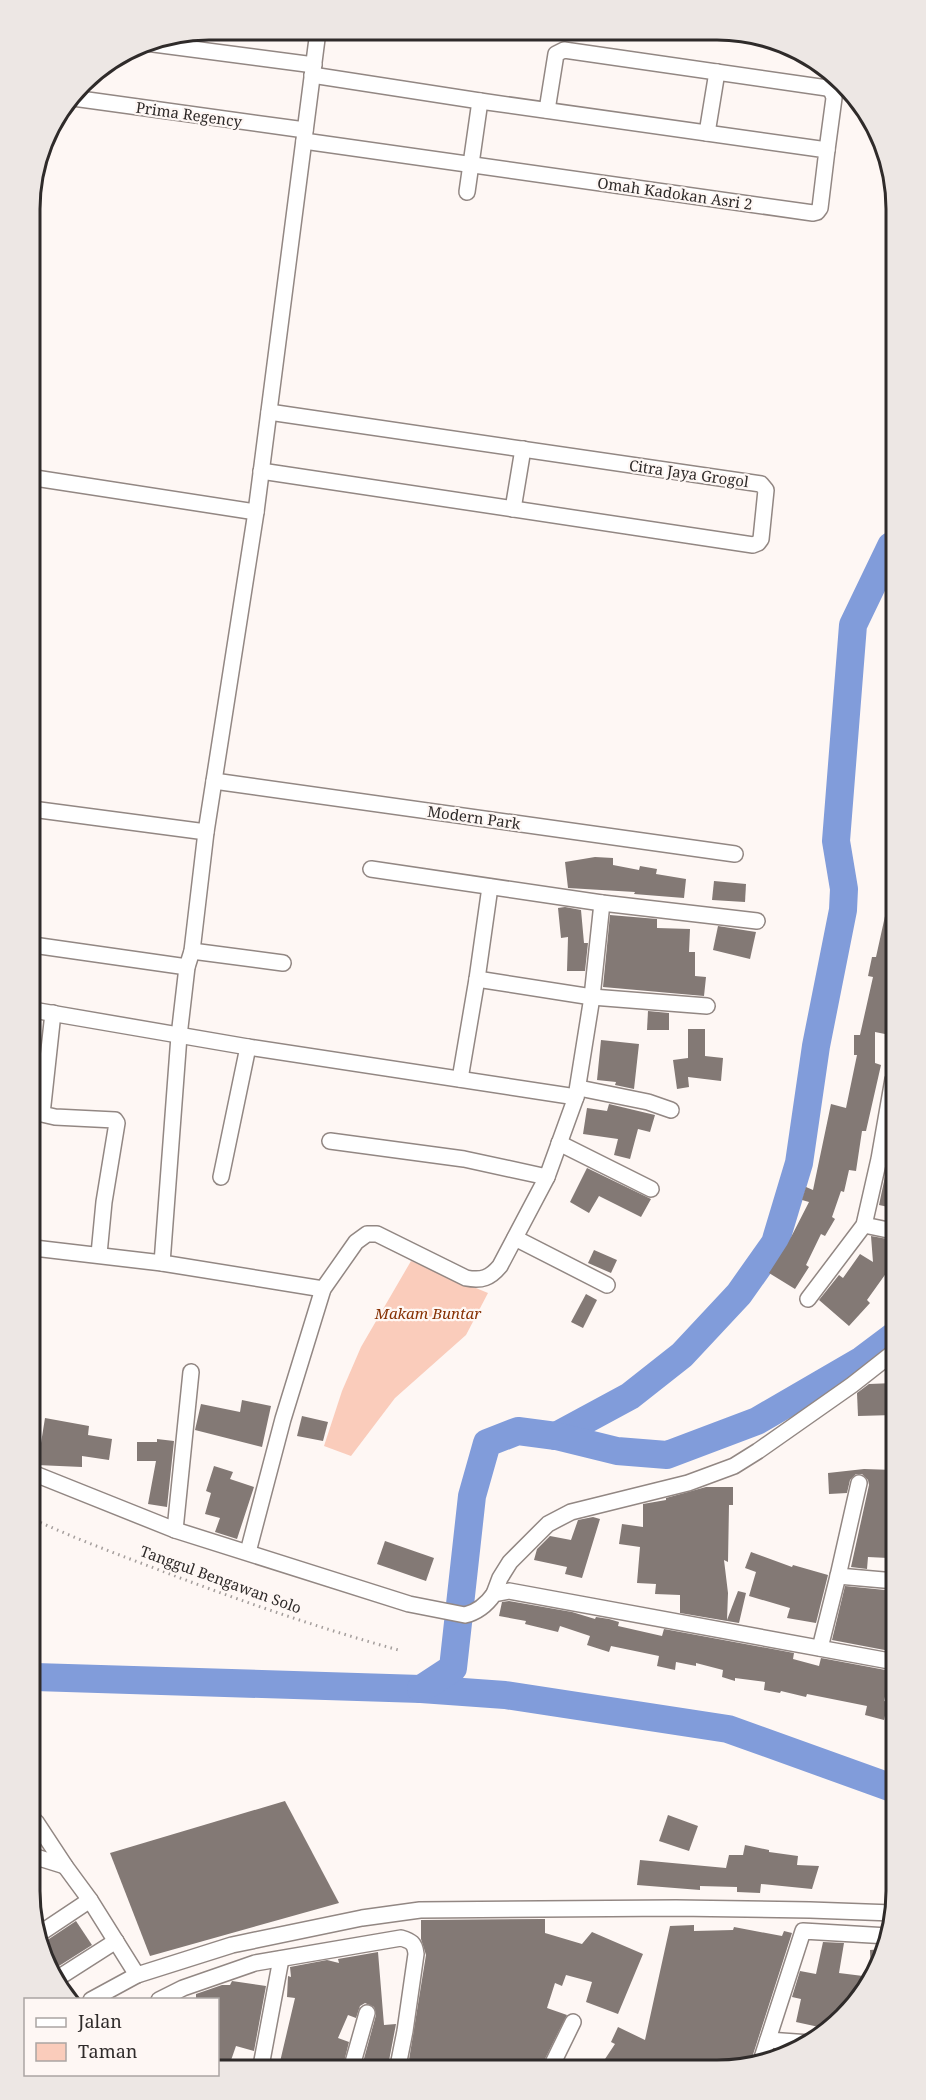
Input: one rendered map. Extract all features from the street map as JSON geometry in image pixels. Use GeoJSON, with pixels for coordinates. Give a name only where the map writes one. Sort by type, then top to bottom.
{"type":"FeatureCollection","features":[{"type":"Feature","properties":{"kind":"street"},"geometry":{"type":"LineString","coordinates":[[162,1263],[179,1036],[187,967],[192,951],[206,832],[256,512],[317,40]]}},
{"type":"Feature","properties":{"kind":"street"},"geometry":{"type":"LineString","coordinates":[[167,46],[313,70],[480,101],[827,150]]}},
{"type":"Feature","properties":{"kind":"street","name":"Omah Kadokan Asri 2"},"geometry":{"type":"LineString","coordinates":[[304,135],[471,164],[813,213],[819,208],[834,98],[832,92],[827,88],[564,50],[556,54],[547,110]]}},
{"type":"Feature","properties":{"kind":"street"},"geometry":{"type":"LineString","coordinates":[[707,133],[717,72]]}},
{"type":"Feature","properties":{"kind":"street","name":"Prima Regency"},"geometry":{"type":"LineString","coordinates":[[81,99],[304,135]]}},
{"type":"Feature","properties":{"kind":"street"},"geometry":{"type":"LineString","coordinates":[[466,192],[480,101]]}},
{"type":"Feature","properties":{"kind":"street","name":"Citra Jaya Grogol"},"geometry":{"type":"LineString","coordinates":[[261,471],[753,545],[760,539],[766,490],[761,484],[268,412]]}},
{"type":"Feature","properties":{"kind":"street"},"geometry":{"type":"LineString","coordinates":[[513,509],[523,449]]}},
{"type":"Feature","properties":{"kind":"street"},"geometry":{"type":"LineString","coordinates":[[41,479],[256,512]]}},
{"type":"Feature","properties":{"kind":"street","name":"Modern Park"},"geometry":{"type":"LineString","coordinates":[[214,781],[735,854]]}},
{"type":"Feature","properties":{"kind":"street"},"geometry":{"type":"LineString","coordinates":[[41,810],[206,832]]}},
{"type":"Feature","properties":{"kind":"street"},"geometry":{"type":"LineString","coordinates":[[371,869],[602,903],[757,921]]}},
{"type":"Feature","properties":{"kind":"street"},"geometry":{"type":"LineString","coordinates":[[460,1079],[490,887]]}},
{"type":"Feature","properties":{"kind":"street"},"geometry":{"type":"LineString","coordinates":[[248,1552],[283,1419],[324,1289],[356,1242],[367,1234],[377,1234],[455,1274],[479,1280],[492,1276],[500,1266],[547,1177],[578,1092],[592,997],[602,903]]}},
{"type":"Feature","properties":{"kind":"street"},"geometry":{"type":"LineString","coordinates":[[41,946],[187,967]]}},
{"type":"Feature","properties":{"kind":"street"},"geometry":{"type":"LineString","coordinates":[[192,951],[283,963]]}},
{"type":"Feature","properties":{"kind":"street"},"geometry":{"type":"LineString","coordinates":[[477,979],[592,997],[707,1006]]}},
{"type":"Feature","properties":{"kind":"street"},"geometry":{"type":"LineString","coordinates":[[41,1011],[179,1036],[460,1079],[648,1102],[671,1110]]}},
{"type":"Feature","properties":{"kind":"street"},"geometry":{"type":"LineString","coordinates":[[53,1013],[42,1114],[55,1117],[115,1120],[117,1123],[104,1202],[99,1254]]}},
{"type":"Feature","properties":{"kind":"street"},"geometry":{"type":"LineString","coordinates":[[222,1177],[248,1047]]}},
{"type":"Feature","properties":{"kind":"street"},"geometry":{"type":"LineString","coordinates":[[808,1299],[864,1225],[885,1129]]}},
{"type":"Feature","properties":{"kind":"street"},"geometry":{"type":"LineString","coordinates":[[330,1141],[464,1159],[547,1177]]}},
{"type":"Feature","properties":{"kind":"street"},"geometry":{"type":"LineString","coordinates":[[559,1143],[651,1189]]}},
{"type":"Feature","properties":{"kind":"street"},"geometry":{"type":"LineString","coordinates":[[864,1225],[885,1229]]}},
{"type":"Feature","properties":{"kind":"street"},"geometry":{"type":"LineString","coordinates":[[515,1238],[607,1285]]}},
{"type":"Feature","properties":{"kind":"street"},"geometry":{"type":"LineString","coordinates":[[40,1249],[99,1254],[324,1289]]}},
{"type":"Feature","properties":{"kind":"street"},"geometry":{"type":"LineString","coordinates":[[40,1476],[175,1530],[409,1604],[465,1615],[487,1604],[510,1562],[548,1524],[571,1512],[688,1483],[734,1466],[852,1385],[885,1359]]}},
{"type":"Feature","properties":{"kind":"street"},"geometry":{"type":"LineString","coordinates":[[175,1530],[191,1372]]}},
{"type":"Feature","properties":{"kind":"street"},"geometry":{"type":"LineString","coordinates":[[820,1648],[858,1483]]}},
{"type":"Feature","properties":{"kind":"street"},"geometry":{"type":"LineString","coordinates":[[838,1576],[885,1580]]}},
{"type":"Feature","properties":{"kind":"street"},"geometry":{"type":"LineString","coordinates":[[494,1594],[509,1591],[527,1593],[641,1617],[885,1660]]}},
{"type":"Feature","properties":{"kind":"street"},"geometry":{"type":"LineString","coordinates":[[40,1828],[90,1900],[137,1975]]}},
{"type":"Feature","properties":{"kind":"street"},"geometry":{"type":"LineString","coordinates":[[40,1858],[65,1866]]}},
{"type":"Feature","properties":{"kind":"street"},"geometry":{"type":"LineString","coordinates":[[45,1930],[90,1900]]}},
{"type":"Feature","properties":{"kind":"street"},"geometry":{"type":"LineString","coordinates":[[98,1998],[116,1993],[137,1975],[201,1954],[272,1935],[420,1910],[698,1909],[883,1913]]}},
{"type":"Feature","properties":{"kind":"street"},"geometry":{"type":"LineString","coordinates":[[764,2053],[803,1931],[879,1935]]}},
{"type":"Feature","properties":{"kind":"street"},"geometry":{"type":"LineString","coordinates":[[163,1998],[183,1988],[255,1963],[401,1938],[410,1941],[415,1947],[416,1954],[399,2060]]}},
{"type":"Feature","properties":{"kind":"street"},"geometry":{"type":"LineString","coordinates":[[63,1975],[116,1941]]}},
{"type":"Feature","properties":{"kind":"street"},"geometry":{"type":"LineString","coordinates":[[262,2060],[281,1959]]}},
{"type":"Feature","properties":{"kind":"street"},"geometry":{"type":"LineString","coordinates":[[354,2060],[367,2013]]}},
{"type":"Feature","properties":{"kind":"street"},"geometry":{"type":"LineString","coordinates":[[554,2060],[573,2022]]}},
{"type":"Feature","properties":{"kind":"street"},"geometry":{"type":"LineString","coordinates":[[768,2040],[792,2042]]}},
{"type":"Feature","properties":{"kind":"path","name":"Tanggul Bengawan Solo"},"geometry":{"type":"LineString","coordinates":[[40,1522],[227,1596],[402,1651]]}},
{"type":"Feature","properties":{"kind":"green space","name":"Makam Buntar"},"geometry":{"type":"Polygon","coordinates":[[[411,1261],[488,1293],[466,1335],[395,1398],[351,1456],[324,1446],[342,1391],[361,1347],[411,1261]]]}},
{"type":"Feature","properties":{"kind":"building"},"geometry":{"type":"Polygon","coordinates":[[[595,857],[613,858],[613,865],[639,870],[640,866],[657,869],[656,874],[686,879],[684,898],[568,888],[565,862],[595,857]]]}},
{"type":"Feature","properties":{"kind":"building"},"geometry":{"type":"Polygon","coordinates":[[[714,881],[746,884],[745,902],[712,900],[714,881]]]}},
{"type":"Feature","properties":{"kind":"building"},"geometry":{"type":"Polygon","coordinates":[[[558,908],[581,910],[584,943],[588,943],[585,971],[567,971],[568,937],[561,938],[558,908]]]}},
{"type":"Feature","properties":{"kind":"building"},"geometry":{"type":"Polygon","coordinates":[[[886,913],[886,1032],[875,1032],[875,1063],[881,1065],[866,1131],[862,1131],[856,1171],[849,1170],[844,1192],[841,1191],[832,1217],[835,1219],[825,1236],[821,1234],[806,1265],[809,1267],[795,1289],[769,1273],[787,1245],[809,1202],[802,1200],[806,1187],[813,1190],[831,1104],[846,1108],[857,1055],[854,1055],[854,1035],[860,1035],[873,977],[868,976],[872,957],[876,957],[886,913]]]}},
{"type":"Feature","properties":{"kind":"building"},"geometry":{"type":"Polygon","coordinates":[[[610,915],[657,919],[657,928],[690,929],[689,952],[695,952],[695,976],[706,977],[704,996],[603,987],[610,915]]]}},
{"type":"Feature","properties":{"kind":"building"},"geometry":{"type":"Polygon","coordinates":[[[718,926],[756,932],[750,959],[713,950],[718,926]]]}},
{"type":"Feature","properties":{"kind":"building"},"geometry":{"type":"Polygon","coordinates":[[[648,1011],[669,1013],[669,1030],[647,1030],[648,1011]]]}},
{"type":"Feature","properties":{"kind":"building"},"geometry":{"type":"Polygon","coordinates":[[[688,1029],[705,1029],[705,1056],[723,1058],[721,1081],[688,1077],[689,1087],[677,1089],[673,1060],[688,1058],[688,1029]]]}},
{"type":"Feature","properties":{"kind":"building"},"geometry":{"type":"Polygon","coordinates":[[[601,1040],[639,1044],[634,1089],[615,1085],[616,1082],[597,1080],[601,1040]]]}},
{"type":"Feature","properties":{"kind":"building"},"geometry":{"type":"Polygon","coordinates":[[[609,1104],[655,1115],[650,1132],[638,1129],[630,1159],[614,1155],[618,1139],[583,1134],[587,1108],[607,1111],[609,1104]]]}},
{"type":"Feature","properties":{"kind":"building"},"geometry":{"type":"Polygon","coordinates":[[[587,1168],[651,1199],[641,1217],[599,1196],[589,1213],[570,1202],[587,1168]]]}},
{"type":"Feature","properties":{"kind":"building"},"geometry":{"type":"Polygon","coordinates":[[[885,1175],[885,1206],[879,1205],[885,1175]]]}},
{"type":"Feature","properties":{"kind":"building"},"geometry":{"type":"Polygon","coordinates":[[[871,1236],[885,1239],[885,1274],[867,1300],[870,1303],[849,1326],[819,1300],[839,1275],[843,1278],[860,1254],[873,1262],[871,1236]]]}},
{"type":"Feature","properties":{"kind":"building"},"geometry":{"type":"Polygon","coordinates":[[[594,1250],[617,1260],[611,1273],[588,1263],[594,1250]]]}},
{"type":"Feature","properties":{"kind":"building"},"geometry":{"type":"Polygon","coordinates":[[[586,1294],[597,1300],[583,1328],[571,1322],[586,1294]]]}},
{"type":"Feature","properties":{"kind":"building"},"geometry":{"type":"Polygon","coordinates":[[[885,1383],[885,1415],[858,1416],[857,1393],[869,1384],[885,1383]]]}},
{"type":"Feature","properties":{"kind":"building"},"geometry":{"type":"Polygon","coordinates":[[[242,1400],[271,1406],[262,1447],[195,1430],[201,1404],[240,1412],[242,1400]]]}},
{"type":"Feature","properties":{"kind":"building"},"geometry":{"type":"Polygon","coordinates":[[[302,1416],[328,1422],[323,1441],[297,1436],[302,1416]]]}},
{"type":"Feature","properties":{"kind":"building"},"geometry":{"type":"Polygon","coordinates":[[[45,1418],[89,1426],[88,1435],[112,1439],[109,1460],[82,1456],[82,1467],[40,1465],[45,1418]]]}},
{"type":"Feature","properties":{"kind":"building"},"geometry":{"type":"Polygon","coordinates":[[[157,1439],[174,1441],[167,1507],[148,1504],[156,1461],[137,1461],[137,1442],[157,1442],[157,1439]]]}},
{"type":"Feature","properties":{"kind":"building"},"geometry":{"type":"Polygon","coordinates":[[[214,1466],[233,1472],[230,1479],[254,1487],[237,1539],[215,1532],[220,1518],[205,1514],[211,1493],[206,1491],[214,1466]]]}},
{"type":"Feature","properties":{"kind":"building"},"geometry":{"type":"Polygon","coordinates":[[[864,1469],[885,1470],[885,1558],[868,1557],[867,1569],[851,1567],[869,1485],[868,1480],[862,1474],[856,1474],[850,1480],[847,1493],[829,1494],[828,1473],[864,1469]]]}},
{"type":"Feature","properties":{"kind":"building"},"geometry":{"type":"Polygon","coordinates":[[[706,1487],[733,1487],[733,1505],[729,1505],[728,1562],[724,1560],[728,1593],[727,1620],[738,1591],[746,1593],[739,1623],[680,1613],[680,1595],[655,1594],[656,1584],[637,1583],[640,1547],[619,1544],[622,1524],[643,1527],[643,1504],[666,1500],[666,1498],[706,1487]]]}},
{"type":"Feature","properties":{"kind":"building"},"geometry":{"type":"Polygon","coordinates":[[[593,1517],[600,1519],[582,1578],[565,1574],[567,1567],[534,1560],[537,1549],[550,1536],[571,1540],[578,1520],[593,1517]]]}},
{"type":"Feature","properties":{"kind":"building"},"geometry":{"type":"Polygon","coordinates":[[[385,1541],[434,1558],[426,1581],[377,1564],[385,1541]]]}},
{"type":"Feature","properties":{"kind":"building"},"geometry":{"type":"Polygon","coordinates":[[[751,1552],[792,1567],[793,1565],[828,1575],[816,1623],[787,1618],[790,1608],[749,1596],[756,1572],[745,1568],[751,1552]]]}},
{"type":"Feature","properties":{"kind":"building"},"geometry":{"type":"Polygon","coordinates":[[[845,1586],[885,1590],[885,1650],[832,1640],[845,1586]]]}},
{"type":"Feature","properties":{"kind":"building"},"geometry":{"type":"Polygon","coordinates":[[[509,1601],[572,1612],[595,1619],[596,1617],[609,1619],[619,1622],[618,1626],[662,1636],[664,1629],[794,1653],[793,1659],[819,1666],[821,1658],[885,1670],[884,1720],[865,1715],[867,1706],[807,1694],[806,1697],[781,1691],[780,1693],[764,1690],[765,1682],[735,1678],[735,1681],[722,1677],[723,1670],[696,1663],[696,1666],[676,1662],[675,1670],[657,1666],[659,1656],[611,1646],[609,1652],[587,1645],[590,1636],[560,1626],[558,1632],[525,1624],[526,1621],[499,1616],[502,1602],[509,1601]]]}},
{"type":"Feature","properties":{"kind":"building"},"geometry":{"type":"Polygon","coordinates":[[[285,1801],[339,1903],[150,1956],[110,1853],[285,1801]]]}},
{"type":"Feature","properties":{"kind":"building"},"geometry":{"type":"Polygon","coordinates":[[[668,1815],[698,1826],[689,1851],[659,1841],[668,1815]]]}},
{"type":"Feature","properties":{"kind":"building"},"geometry":{"type":"Polygon","coordinates":[[[745,1845],[769,1850],[769,1852],[798,1856],[797,1865],[819,1866],[812,1889],[761,1884],[760,1893],[737,1892],[737,1887],[700,1886],[700,1890],[637,1885],[640,1860],[726,1868],[729,1855],[743,1855],[745,1845]]]}},
{"type":"Feature","properties":{"kind":"building"},"geometry":{"type":"Polygon","coordinates":[[[545,1919],[545,1933],[582,1944],[592,1932],[643,1954],[618,2014],[586,2002],[592,1982],[566,1975],[562,1986],[555,1983],[547,2008],[567,2015],[544,2060],[409,2060],[426,1955],[421,1939],[421,1920],[545,1919]]]}},
{"type":"Feature","properties":{"kind":"building"},"geometry":{"type":"Polygon","coordinates":[[[76,1921],[92,1945],[59,1966],[48,1940],[76,1921]]]}},
{"type":"Feature","properties":{"kind":"building"},"geometry":{"type":"Polygon","coordinates":[[[694,1925],[694,1931],[733,1930],[734,1927],[782,1936],[784,1931],[792,1933],[753,2055],[716,2060],[604,2060],[615,2044],[611,2042],[618,2027],[645,2040],[670,1926],[694,1925]]]}},
{"type":"Feature","properties":{"kind":"building"},"geometry":{"type":"Polygon","coordinates":[[[823,1942],[844,1943],[839,1973],[862,1976],[844,2002],[817,2027],[796,2022],[801,1999],[792,1997],[800,1971],[816,1974],[823,1942]]]}},
{"type":"Feature","properties":{"kind":"building"},"geometry":{"type":"Polygon","coordinates":[[[870,1950],[875,1950],[870,1960],[870,1950]]]}},
{"type":"Feature","properties":{"kind":"building"},"geometry":{"type":"Polygon","coordinates":[[[378,1952],[384,2025],[396,2024],[389,2060],[364,2060],[376,2015],[374,2007],[365,2003],[360,2006],[356,2018],[348,2015],[338,2038],[349,2042],[344,2060],[280,2060],[295,1998],[287,1997],[288,1976],[291,1977],[290,1967],[327,1960],[339,1963],[338,1959],[378,1952]]]}},
{"type":"Feature","properties":{"kind":"building"},"geometry":{"type":"Polygon","coordinates":[[[232,1981],[266,1986],[254,2051],[236,2046],[231,2060],[219,2060],[219,1998],[196,1998],[196,1994],[222,1985],[230,1985],[232,1981]]]}},
{"type":"Feature","properties":{"kind":"waterway"},"geometry":{"type":"LineString","coordinates":[[556,1436],[630,1396],[682,1355],[739,1294],[775,1243],[799,1163],[816,1046],[843,910],[844,889],[836,841],[853,625],[886,557]]}},
{"type":"Feature","properties":{"kind":"waterway"},"geometry":{"type":"LineString","coordinates":[[421,1689],[453,1668],[472,1496],[487,1443],[518,1431],[556,1436],[617,1451],[667,1455],[757,1421],[862,1360],[885,1343]]}},
{"type":"Feature","properties":{"kind":"waterway"},"geometry":{"type":"LineString","coordinates":[[40,1677],[421,1689],[505,1695],[728,1729],[885,1785]]}}]}
